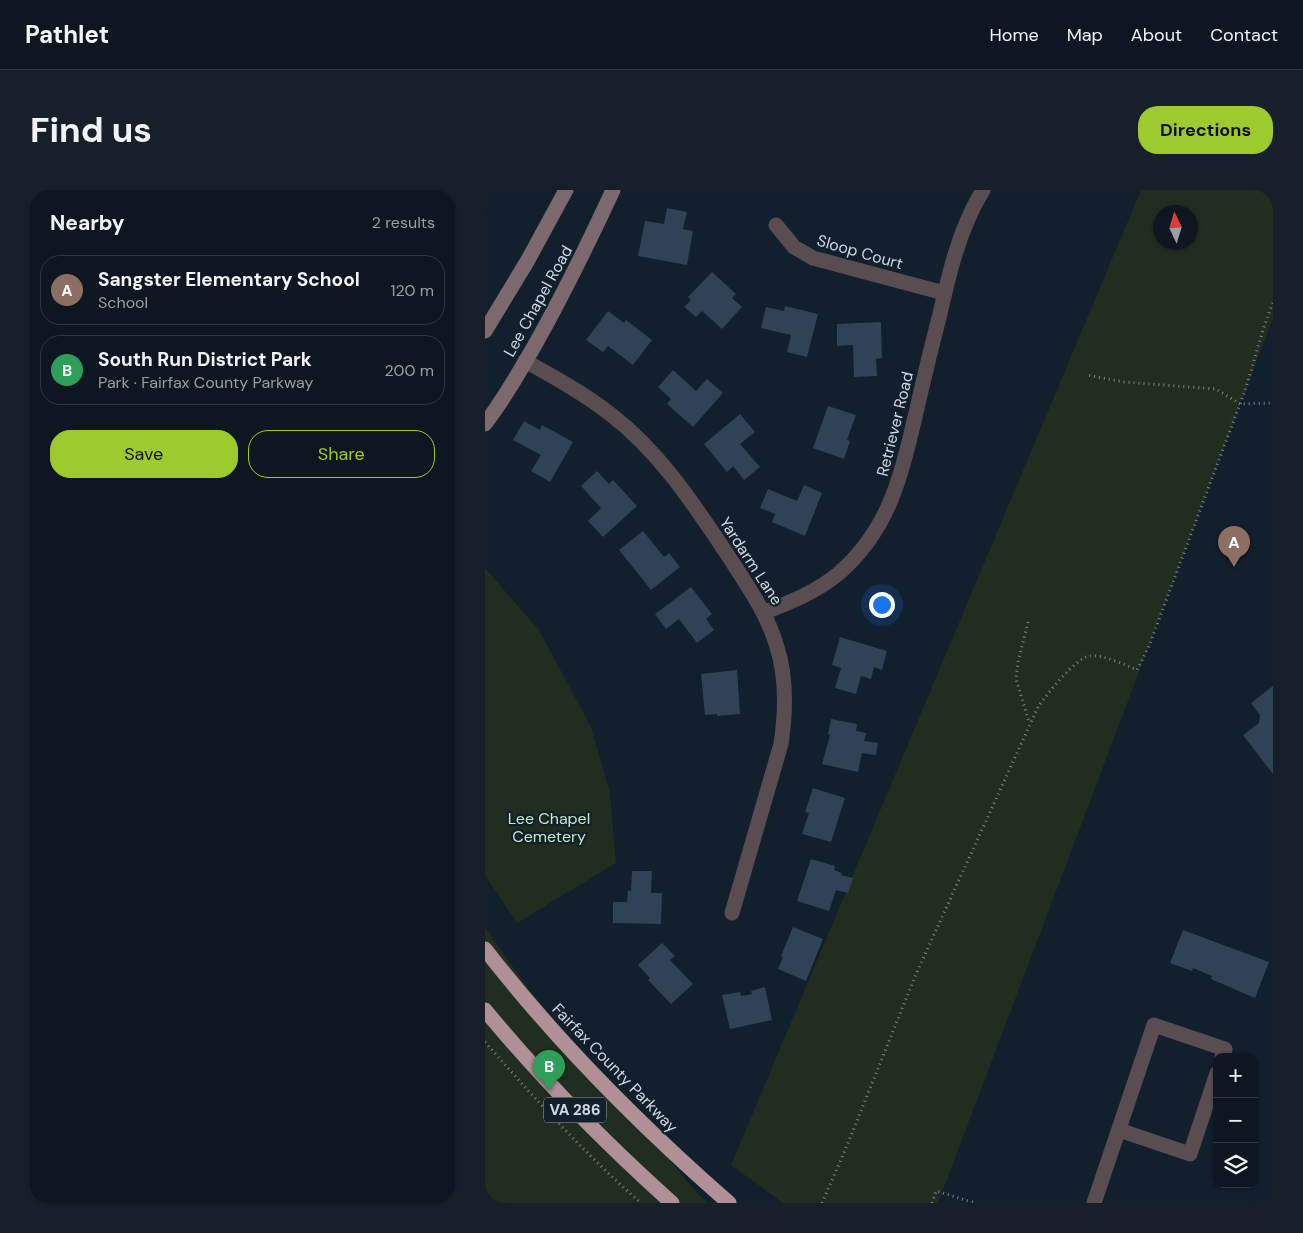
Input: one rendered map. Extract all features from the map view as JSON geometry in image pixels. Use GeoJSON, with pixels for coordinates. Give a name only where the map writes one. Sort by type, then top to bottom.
{"type":"FeatureCollection","features":[{"type":"Feature","properties":{"kind":"highway","name":"Fairfax County Parkway"},"geometry":{"type":"LineString","coordinates":[[485,949],[535,1010],[593,1072],[646,1127],[729,1203]]}},
{"type":"Feature","properties":{"kind":"highway","name":"VA 286"},"geometry":{"type":"LineString","coordinates":[[485,1010],[567,1103],[672,1203]]}},
{"type":"Feature","properties":{"kind":"main road","name":"Lee Chapel Road"},"geometry":{"type":"LineString","coordinates":[[485,331],[523,268],[566,190]]}},
{"type":"Feature","properties":{"kind":"main road","name":"Lee Chapel Road"},"geometry":{"type":"LineString","coordinates":[[485,424],[525,361],[586,250],[613,190]]}},
{"type":"Feature","properties":{"kind":"street","name":"Retriever Road"},"geometry":{"type":"LineString","coordinates":[[765,612],[800,598],[822,586],[838,574],[856,557],[879,526],[891,504],[902,473],[945,293],[960,239],[983,190]]}},
{"type":"Feature","properties":{"kind":"street","name":"Sloop Court"},"geometry":{"type":"LineString","coordinates":[[776,225],[793,247],[813,258],[945,293]]}},
{"type":"Feature","properties":{"kind":"street","name":"Yardarm Lane"},"geometry":{"type":"LineString","coordinates":[[525,361],[573,387],[610,413],[644,443],[668,469],[696,508],[765,612],[778,647],[784,682],[785,720],[781,744],[732,913]]}},
{"type":"Feature","properties":{"kind":"street"},"geometry":{"type":"LineString","coordinates":[[1094,1203],[1154,1025],[1225,1049],[1224,1053]]}},
{"type":"Feature","properties":{"kind":"street"},"geometry":{"type":"LineString","coordinates":[[1119,1130],[1190,1154],[1213,1085]]}},
{"type":"Feature","properties":{"kind":"path"},"geometry":{"type":"LineString","coordinates":[[822,1203],[916,974],[1030,724],[1045,696],[1085,657],[1096,656],[1137,670],[1149,646],[1247,386],[1264,322],[1273,303]]}},
{"type":"Feature","properties":{"kind":"path"},"geometry":{"type":"LineString","coordinates":[[1087,375],[1123,382],[1216,389],[1240,404],[1273,403]]}},
{"type":"Feature","properties":{"kind":"path"},"geometry":{"type":"LineString","coordinates":[[1028,622],[1018,662],[1016,679],[1030,724]]}},
{"type":"Feature","properties":{"kind":"path"},"geometry":{"type":"LineString","coordinates":[[485,1042],[572,1136],[641,1203]]}},
{"type":"Feature","properties":{"kind":"path"},"geometry":{"type":"LineString","coordinates":[[932,1203],[936,1191],[975,1203]]}},
{"type":"Feature","properties":{"kind":"green space"},"geometry":{"type":"Polygon","coordinates":[[[1141,190],[1273,190],[1273,318],[938,1203],[783,1203],[731,1165],[1141,190]]]}},
{"type":"Feature","properties":{"kind":"green space","name":"Lee Chapel Cemetery"},"geometry":{"type":"Polygon","coordinates":[[[485,568],[539,630],[591,727],[610,793],[616,863],[517,923],[485,875],[485,568]]]}},
{"type":"Feature","properties":{"kind":"green space"},"geometry":{"type":"Polygon","coordinates":[[[485,927],[527,987],[698,1194],[708,1203],[485,1203],[485,927]]]}},
{"type":"Feature","properties":{"kind":"building"},"geometry":{"type":"Polygon","coordinates":[[[667,208],[687,212],[683,229],[693,231],[687,265],[638,256],[645,221],[664,224],[667,208]]]}},
{"type":"Feature","properties":{"kind":"building"},"geometry":{"type":"Polygon","coordinates":[[[712,272],[736,294],[732,298],[742,307],[722,329],[702,311],[696,317],[684,307],[691,300],[688,297],[712,272]]]}},
{"type":"Feature","properties":{"kind":"building"},"geometry":{"type":"Polygon","coordinates":[[[785,306],[818,314],[807,357],[787,352],[791,335],[761,328],[766,307],[784,311],[785,306]]]}},
{"type":"Feature","properties":{"kind":"building"},"geometry":{"type":"Polygon","coordinates":[[[608,311],[624,323],[626,320],[652,340],[633,365],[608,346],[603,352],[586,340],[608,311]]]}},
{"type":"Feature","properties":{"kind":"building"},"geometry":{"type":"Polygon","coordinates":[[[881,322],[882,358],[876,359],[877,376],[854,377],[853,345],[837,346],[837,324],[881,322]]]}},
{"type":"Feature","properties":{"kind":"building"},"geometry":{"type":"Polygon","coordinates":[[[673,370],[696,391],[707,379],[723,393],[693,427],[667,404],[671,399],[658,387],[673,370]]]}},
{"type":"Feature","properties":{"kind":"building"},"geometry":{"type":"Polygon","coordinates":[[[828,406],[856,415],[847,440],[850,441],[844,459],[813,448],[828,406]]]}},
{"type":"Feature","properties":{"kind":"building"},"geometry":{"type":"Polygon","coordinates":[[[740,414],[755,432],[740,444],[760,467],[744,480],[733,466],[727,472],[704,444],[740,414]]]}},
{"type":"Feature","properties":{"kind":"building"},"geometry":{"type":"Polygon","coordinates":[[[524,421],[540,430],[542,425],[573,442],[550,482],[531,471],[541,455],[513,440],[524,421]]]}},
{"type":"Feature","properties":{"kind":"building"},"geometry":{"type":"Polygon","coordinates":[[[597,471],[609,484],[613,480],[637,506],[603,537],[588,521],[601,508],[581,486],[597,471]]]}},
{"type":"Feature","properties":{"kind":"building"},"geometry":{"type":"Polygon","coordinates":[[[804,485],[822,493],[805,536],[772,522],[775,514],[760,508],[768,489],[797,501],[804,485]]]}},
{"type":"Feature","properties":{"kind":"building"},"geometry":{"type":"Polygon","coordinates":[[[643,531],[664,557],[669,553],[680,567],[651,590],[619,550],[643,531]]]}},
{"type":"Feature","properties":{"kind":"building"},"geometry":{"type":"Polygon","coordinates":[[[691,587],[712,614],[706,619],[714,630],[697,643],[679,619],[666,629],[655,614],[691,587]]]}},
{"type":"Feature","properties":{"kind":"building"},"geometry":{"type":"Polygon","coordinates":[[[840,637],[887,651],[882,670],[874,667],[871,679],[861,676],[856,694],[835,688],[841,668],[832,665],[840,637]]]}},
{"type":"Feature","properties":{"kind":"building"},"geometry":{"type":"Polygon","coordinates":[[[737,670],[740,714],[705,715],[701,674],[737,670]]]}},
{"type":"Feature","properties":{"kind":"building"},"geometry":{"type":"Polygon","coordinates":[[[1273,686],[1273,774],[1243,735],[1259,723],[1260,715],[1251,703],[1273,686]]]}},
{"type":"Feature","properties":{"kind":"building"},"geometry":{"type":"Polygon","coordinates":[[[831,719],[857,724],[856,731],[866,733],[864,741],[878,743],[876,755],[862,753],[858,772],[822,764],[830,735],[828,734],[831,719]]]}},
{"type":"Feature","properties":{"kind":"building"},"geometry":{"type":"Polygon","coordinates":[[[813,788],[845,798],[831,842],[802,834],[809,813],[805,812],[813,788]]]}},
{"type":"Feature","properties":{"kind":"building"},"geometry":{"type":"Polygon","coordinates":[[[811,859],[835,866],[834,870],[842,873],[841,875],[853,878],[848,893],[836,890],[829,911],[797,901],[811,859]]]}},
{"type":"Feature","properties":{"kind":"building"},"geometry":{"type":"Polygon","coordinates":[[[632,871],[652,871],[651,893],[662,893],[661,924],[613,923],[613,902],[627,902],[628,890],[631,891],[632,871]]]}},
{"type":"Feature","properties":{"kind":"building"},"geometry":{"type":"Polygon","coordinates":[[[793,927],[823,939],[806,981],[778,969],[783,957],[781,956],[793,927]]]}},
{"type":"Feature","properties":{"kind":"building"},"geometry":{"type":"Polygon","coordinates":[[[1183,930],[1269,962],[1255,998],[1211,979],[1212,976],[1193,968],[1192,971],[1170,963],[1183,930]]]}},
{"type":"Feature","properties":{"kind":"building"},"geometry":{"type":"Polygon","coordinates":[[[662,943],[675,956],[670,960],[693,984],[671,1004],[648,980],[650,978],[638,965],[662,943]]]}},
{"type":"Feature","properties":{"kind":"building"},"geometry":{"type":"Polygon","coordinates":[[[765,987],[772,1020],[730,1029],[722,995],[740,992],[741,996],[752,994],[751,991],[765,987]]]}},
{"type":"Feature","properties":{"kind":"place","name":"Sangster Elementary School"},"geometry":{"type":"Point","coordinates":[1234,567]}},
{"type":"Feature","properties":{"kind":"place","name":"South Run District Park"},"geometry":{"type":"Point","coordinates":[549,1091]}}]}
